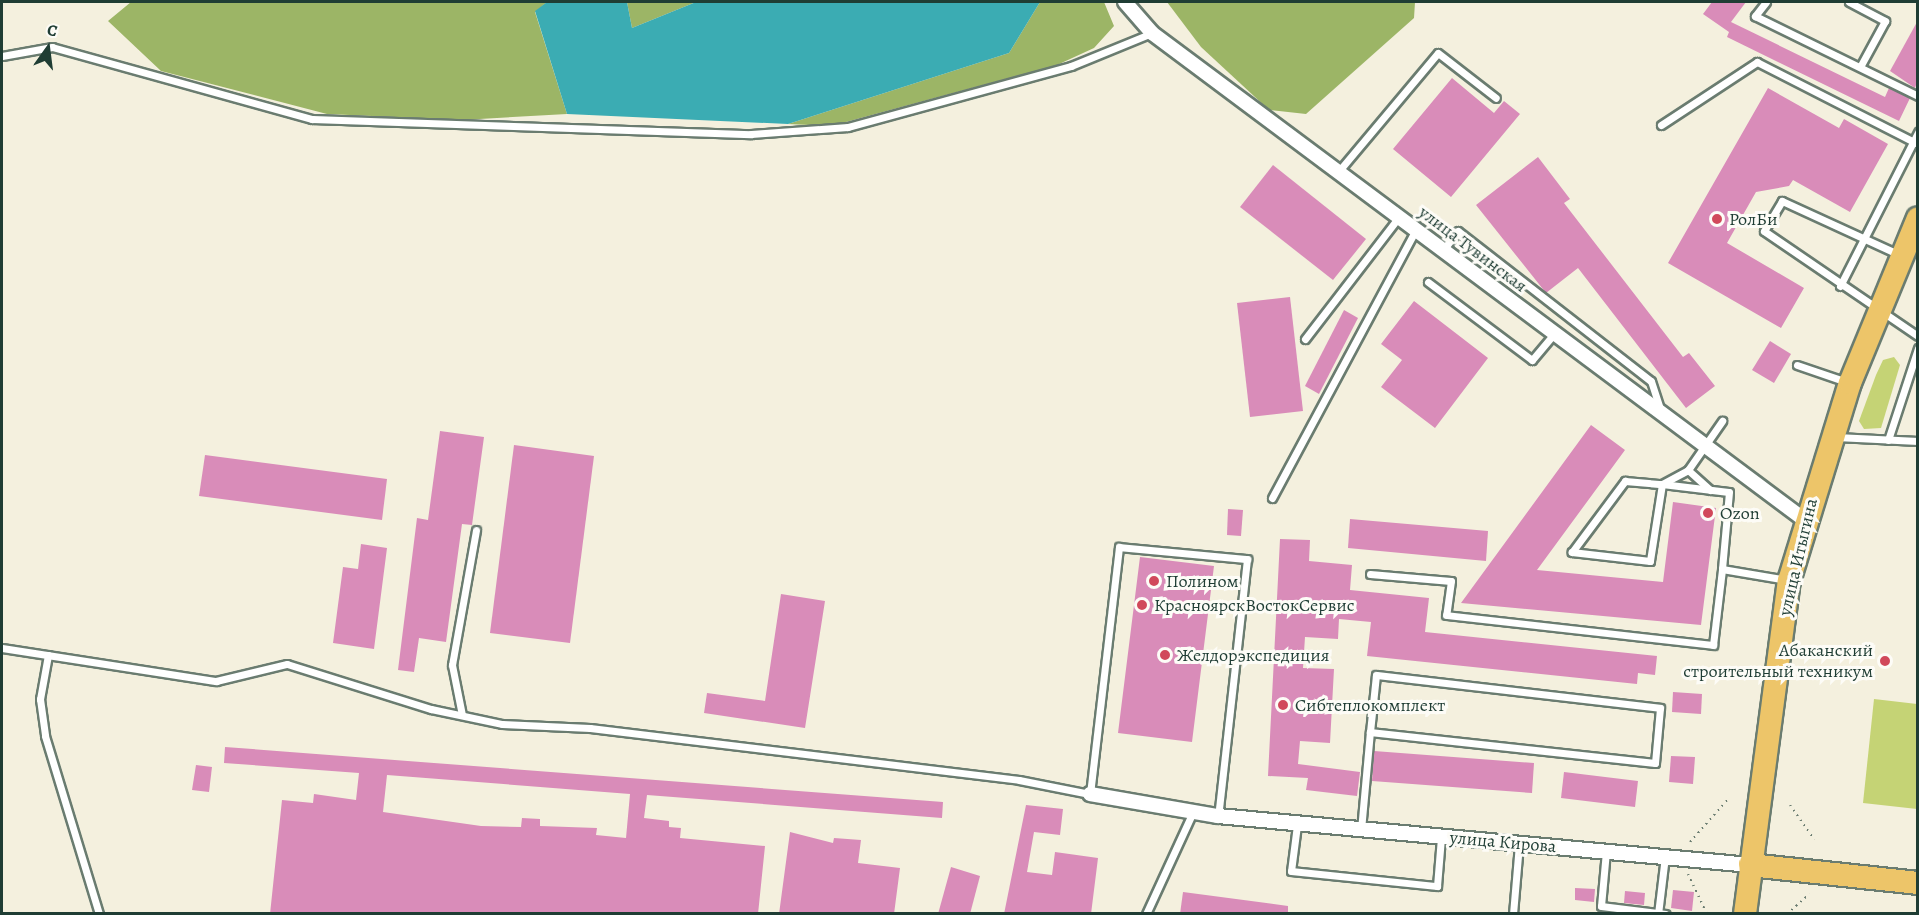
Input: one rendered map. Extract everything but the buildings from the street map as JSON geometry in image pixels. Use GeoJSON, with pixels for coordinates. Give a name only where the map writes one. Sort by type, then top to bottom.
{"type":"FeatureCollection","features":[{"type":"Feature","properties":{"kind":"main road","name":"улица Итыгина"},"geometry":{"type":"LineString","coordinates":[[1745,914],[1789,581],[1805,520],[1850,382],[1875,312],[1917,218]]}},
{"type":"Feature","properties":{"kind":"main road","name":"улица Кирова"},"geometry":{"type":"LineString","coordinates":[[1750,865],[1917,883]]}},
{"type":"Feature","properties":{"kind":"street","name":"улица Тувинская"},"geometry":{"type":"LineString","coordinates":[[1125,2],[1152,33],[1805,520]]}},
{"type":"Feature","properties":{"kind":"street","name":"улица Кирова"},"geometry":{"type":"LineString","coordinates":[[1090,794],[1218,816],[1297,825],[1750,865]]}},
{"type":"Feature","properties":{"kind":"lane"},"geometry":{"type":"LineString","coordinates":[[1766,2],[1755,16],[1917,96]]}},
{"type":"Feature","properties":{"kind":"lane"},"geometry":{"type":"LineString","coordinates":[[1849,2],[1885,21],[1860,67]]}},
{"type":"Feature","properties":{"kind":"lane"},"geometry":{"type":"LineString","coordinates":[[2,56],[52,46],[312,119],[751,134],[848,127],[1071,66],[1152,33]]}},
{"type":"Feature","properties":{"kind":"lane"},"geometry":{"type":"LineString","coordinates":[[1338,172],[1438,52],[1496,98]]}},
{"type":"Feature","properties":{"kind":"lane"},"geometry":{"type":"LineString","coordinates":[[1661,125],[1757,62],[1915,142]]}},
{"type":"Feature","properties":{"kind":"lane"},"geometry":{"type":"LineString","coordinates":[[1839,286],[1915,142],[1917,132]]}},
{"type":"Feature","properties":{"kind":"lane"},"geometry":{"type":"LineString","coordinates":[[1900,255],[1782,201],[1764,231],[1875,312],[1917,336]]}},
{"type":"Feature","properties":{"kind":"lane"},"geometry":{"type":"LineString","coordinates":[[1305,339],[1399,217]]}},
{"type":"Feature","properties":{"kind":"lane"},"geometry":{"type":"LineString","coordinates":[[1272,498],[1416,229]]}},
{"type":"Feature","properties":{"kind":"lane"},"geometry":{"type":"LineString","coordinates":[[1443,250],[1458,231],[1652,381],[1661,413]]}},
{"type":"Feature","properties":{"kind":"lane"},"geometry":{"type":"LineString","coordinates":[[1428,282],[1532,360],[1555,333]]}},
{"type":"Feature","properties":{"kind":"lane"},"geometry":{"type":"LineString","coordinates":[[1888,440],[1917,348]]}},
{"type":"Feature","properties":{"kind":"lane"},"geometry":{"type":"LineString","coordinates":[[1797,365],[1850,382]]}},
{"type":"Feature","properties":{"kind":"lane"},"geometry":{"type":"LineString","coordinates":[[1662,484],[1688,470],[1722,421]]}},
{"type":"Feature","properties":{"kind":"lane"},"geometry":{"type":"LineString","coordinates":[[1831,437],[1917,441]]}},
{"type":"Feature","properties":{"kind":"lane"},"geometry":{"type":"LineString","coordinates":[[1688,470],[1710,490]]}},
{"type":"Feature","properties":{"kind":"lane"},"geometry":{"type":"LineString","coordinates":[[1370,574],[1451,581],[1446,615],[1713,645],[1729,492],[1662,484],[1624,481],[1572,552],[1650,561],[1662,484]]}},
{"type":"Feature","properties":{"kind":"lane"},"geometry":{"type":"LineString","coordinates":[[462,715],[453,665],[476,530]]}},
{"type":"Feature","properties":{"kind":"lane"},"geometry":{"type":"LineString","coordinates":[[2,648],[216,681],[287,664],[462,715],[1008,779],[1090,794],[1119,547],[1247,559],[1218,816]]}},
{"type":"Feature","properties":{"kind":"lane"},"geometry":{"type":"LineString","coordinates":[[1722,568],[1789,581]]}},
{"type":"Feature","properties":{"kind":"lane"},"geometry":{"type":"LineString","coordinates":[[48,655],[40,699],[45,736],[99,914]]}},
{"type":"Feature","properties":{"kind":"lane"},"geometry":{"type":"LineString","coordinates":[[1361,830],[1370,732],[1376,675],[1660,708],[1655,763],[1370,732]]}},
{"type":"Feature","properties":{"kind":"lane"},"geometry":{"type":"LineString","coordinates":[[1146,914],[1193,812]]}},
{"type":"Feature","properties":{"kind":"lane"},"geometry":{"type":"LineString","coordinates":[[1297,825],[1291,871],[1437,886],[1441,837]]}},
{"type":"Feature","properties":{"kind":"lane"},"geometry":{"type":"LineString","coordinates":[[1513,914],[1519,844]]}},
{"type":"Feature","properties":{"kind":"lane"},"geometry":{"type":"LineString","coordinates":[[1606,851],[1601,906],[1666,914]]}},
{"type":"Feature","properties":{"kind":"lane"},"geometry":{"type":"LineString","coordinates":[[1658,912],[1665,856]]}},
{"type":"Feature","properties":{"kind":"path"},"geometry":{"type":"LineString","coordinates":[[1690,842],[1729,798]]}},
{"type":"Feature","properties":{"kind":"path"},"geometry":{"type":"LineString","coordinates":[[1790,805],[1815,839]]}},
{"type":"Feature","properties":{"kind":"path"},"geometry":{"type":"LineString","coordinates":[[1687,871],[1707,914]]}},
{"type":"Feature","properties":{"kind":"path"},"geometry":{"type":"LineString","coordinates":[[1787,914],[1809,894]]}},
{"type":"Feature","properties":{"kind":"green space"},"geometry":{"type":"Polygon","coordinates":[[[131,2],[547,2],[535,12],[567,114],[462,120],[327,114],[161,71],[108,21],[131,2]]]}},
{"type":"Feature","properties":{"kind":"green space"},"geometry":{"type":"Polygon","coordinates":[[[627,2],[696,2],[632,28],[627,2]]]}},
{"type":"Feature","properties":{"kind":"green space"},"geometry":{"type":"Polygon","coordinates":[[[1040,2],[1104,2],[1114,26],[1094,48],[1057,65],[831,126],[788,124],[1009,53],[1040,2]]]}},
{"type":"Feature","properties":{"kind":"green space"},"geometry":{"type":"Polygon","coordinates":[[[1167,2],[1415,2],[1414,18],[1306,114],[1269,110],[1201,47],[1167,2]]]}},
{"type":"Feature","properties":{"kind":"green space"},"geometry":{"type":"Polygon","coordinates":[[[1894,357],[1900,365],[1881,428],[1864,429],[1859,421],[1876,375],[1883,360],[1894,357]]]}},
{"type":"Feature","properties":{"kind":"green space"},"geometry":{"type":"Polygon","coordinates":[[[1874,699],[1917,704],[1917,809],[1863,803],[1874,699]]]}},
{"type":"Feature","properties":{"kind":"water"},"geometry":{"type":"Polygon","coordinates":[[[547,2],[627,2],[632,28],[696,2],[1040,2],[1009,53],[788,124],[567,114],[535,11],[547,2]]]}},
{"type":"Feature","properties":{"kind":"place","name":"РолБи"},"geometry":{"type":"Point","coordinates":[1717,219]}},
{"type":"Feature","properties":{"kind":"place","name":"Ozon"},"geometry":{"type":"Point","coordinates":[1708,513]}},
{"type":"Feature","properties":{"kind":"place","name":"Полином"},"geometry":{"type":"Point","coordinates":[1154,581]}},
{"type":"Feature","properties":{"kind":"place","name":"КрасноярскВостокСервис"},"geometry":{"type":"Point","coordinates":[1142,605]}},
{"type":"Feature","properties":{"kind":"place","name":"Желдорэкспедиция"},"geometry":{"type":"Point","coordinates":[1165,655]}},
{"type":"Feature","properties":{"kind":"place","name":"Абаканский строительный техникум"},"geometry":{"type":"Point","coordinates":[1885,661]}},
{"type":"Feature","properties":{"kind":"place","name":"Сибтеплокомплект"},"geometry":{"type":"Point","coordinates":[1283,705]}}]}
